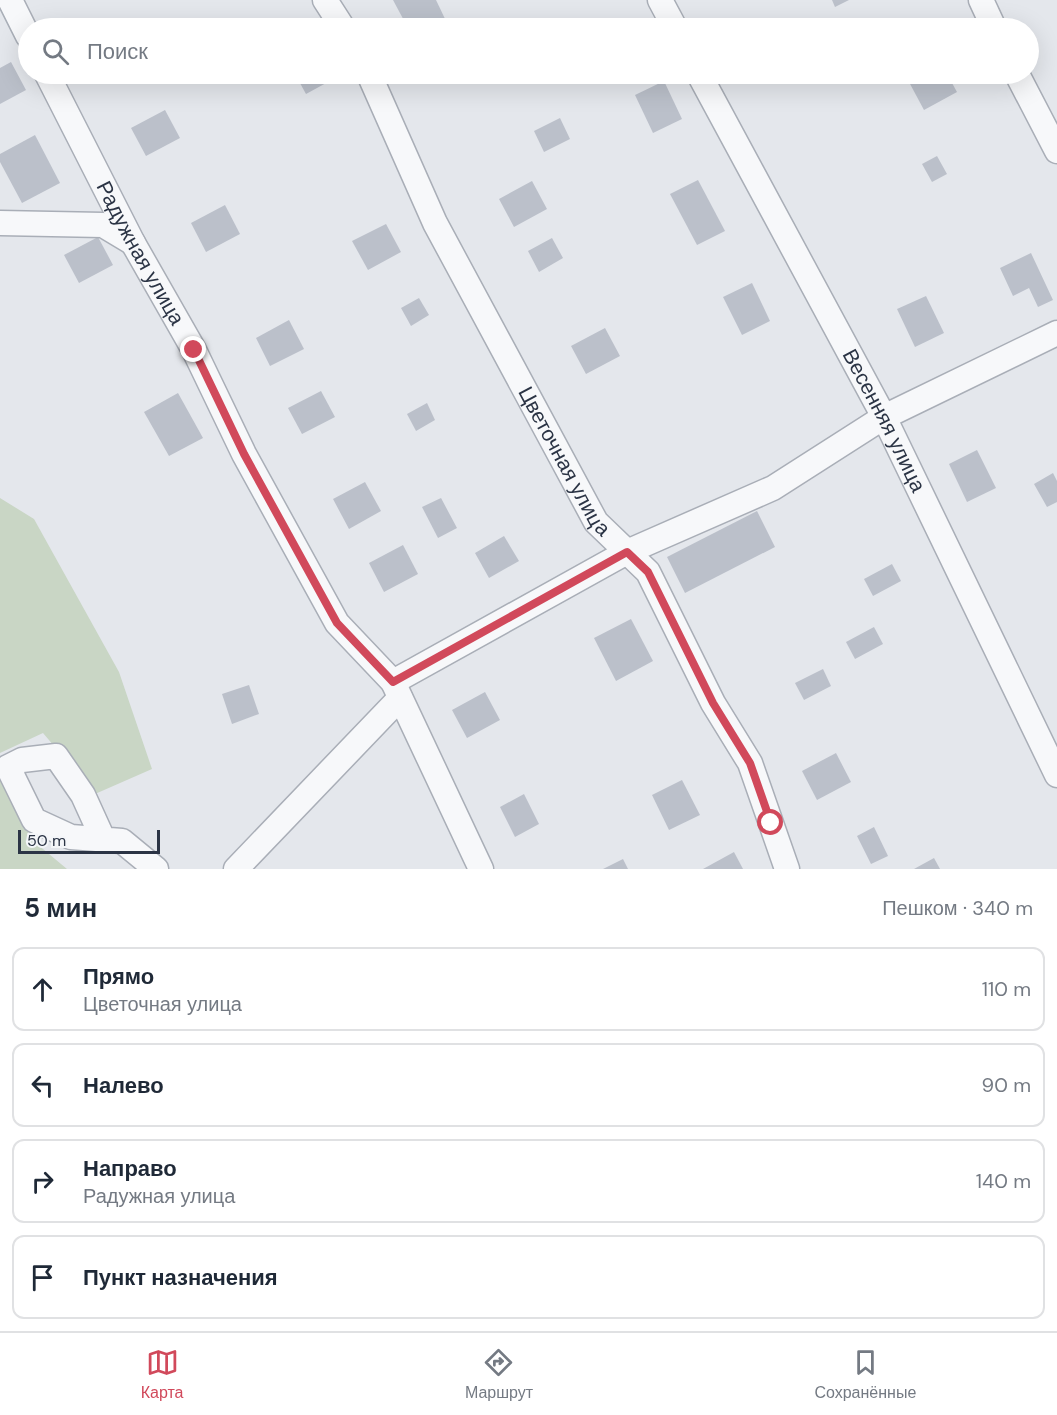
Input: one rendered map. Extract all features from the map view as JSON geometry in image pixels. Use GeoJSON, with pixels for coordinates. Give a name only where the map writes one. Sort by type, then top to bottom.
{"type":"FeatureCollection","features":[{"type":"Feature","properties":{"kind":"street"},"geometry":{"type":"LineString","coordinates":[[10,0],[19,18]]}},
{"type":"Feature","properties":{"kind":"street"},"geometry":{"type":"LineString","coordinates":[[326,0],[337,18]]}},
{"type":"Feature","properties":{"kind":"street"},"geometry":{"type":"LineString","coordinates":[[660,0],[670,18]]}},
{"type":"Feature","properties":{"kind":"street"},"geometry":{"type":"LineString","coordinates":[[981,0],[989,18]]}},
{"type":"Feature","properties":{"kind":"street","name":"Радужная улица"},"geometry":{"type":"LineString","coordinates":[[52,84],[133,243],[194,350],[244,454],[337,623],[396,690],[481,869]]}},
{"type":"Feature","properties":{"kind":"street","name":"Цветочная улица"},"geometry":{"type":"LineString","coordinates":[[373,84],[435,223],[596,522],[648,572],[713,703],[750,763],[788,869]]}},
{"type":"Feature","properties":{"kind":"street","name":"Весенняя улица"},"geometry":{"type":"LineString","coordinates":[[704,84],[884,417],[1057,775]]}},
{"type":"Feature","properties":{"kind":"street"},"geometry":{"type":"LineString","coordinates":[[1022,84],[1057,151]]}},
{"type":"Feature","properties":{"kind":"street"},"geometry":{"type":"LineString","coordinates":[[0,223],[103,225],[133,243]]}},
{"type":"Feature","properties":{"kind":"street"},"geometry":{"type":"LineString","coordinates":[[236,869],[396,690],[627,552],[773,488],[884,417],[1057,333]]}},
{"type":"Feature","properties":{"kind":"street"},"geometry":{"type":"LineString","coordinates":[[103,839],[122,841],[156,869]]}},
{"type":"Feature","properties":{"kind":"green space"},"geometry":{"type":"Polygon","coordinates":[[[0,498],[34,519],[119,672],[152,769],[95,794],[43,733],[0,753],[0,498]]]}},
{"type":"Feature","properties":{"kind":"green space"},"geometry":{"type":"Polygon","coordinates":[[[0,769],[31,839],[67,869],[0,869],[0,769]]]}},
{"type":"Feature","properties":{"kind":"building"},"geometry":{"type":"Polygon","coordinates":[[[393,0],[436,0],[445,18],[403,18],[393,0]]]}},
{"type":"Feature","properties":{"kind":"building"},"geometry":{"type":"Polygon","coordinates":[[[832,0],[849,0],[835,7],[832,0]]]}},
{"type":"Feature","properties":{"kind":"building"},"geometry":{"type":"Polygon","coordinates":[[[11,62],[18,75],[18,84],[23,84],[26,90],[0,104],[0,68],[11,62]]]}},
{"type":"Feature","properties":{"kind":"building"},"geometry":{"type":"Polygon","coordinates":[[[300,84],[324,84],[306,94],[300,84]]]}},
{"type":"Feature","properties":{"kind":"building"},"geometry":{"type":"Polygon","coordinates":[[[658,84],[665,84],[682,119],[653,133],[635,95],[658,84]]]}},
{"type":"Feature","properties":{"kind":"building"},"geometry":{"type":"Polygon","coordinates":[[[910,84],[953,84],[957,92],[924,110],[910,84]]]}},
{"type":"Feature","properties":{"kind":"building"},"geometry":{"type":"Polygon","coordinates":[[[165,110],[180,138],[146,156],[131,128],[165,110]]]}},
{"type":"Feature","properties":{"kind":"building"},"geometry":{"type":"Polygon","coordinates":[[[560,118],[570,139],[544,152],[534,131],[560,118]]]}},
{"type":"Feature","properties":{"kind":"building"},"geometry":{"type":"Polygon","coordinates":[[[35,135],[60,183],[22,203],[0,162],[0,154],[35,135]]]}},
{"type":"Feature","properties":{"kind":"building"},"geometry":{"type":"Polygon","coordinates":[[[937,156],[947,174],[932,182],[922,164],[937,156]]]}},
{"type":"Feature","properties":{"kind":"building"},"geometry":{"type":"Polygon","coordinates":[[[698,180],[725,231],[697,245],[670,194],[698,180]]]}},
{"type":"Feature","properties":{"kind":"building"},"geometry":{"type":"Polygon","coordinates":[[[532,181],[547,209],[514,227],[499,199],[532,181]]]}},
{"type":"Feature","properties":{"kind":"building"},"geometry":{"type":"Polygon","coordinates":[[[225,205],[240,234],[206,252],[191,223],[225,205]]]}},
{"type":"Feature","properties":{"kind":"building"},"geometry":{"type":"Polygon","coordinates":[[[386,224],[401,252],[368,270],[352,241],[386,224]]]}},
{"type":"Feature","properties":{"kind":"building"},"geometry":{"type":"Polygon","coordinates":[[[98,237],[113,265],[79,283],[64,255],[98,237]]]}},
{"type":"Feature","properties":{"kind":"building"},"geometry":{"type":"Polygon","coordinates":[[[552,238],[563,258],[539,272],[528,251],[552,238]]]}},
{"type":"Feature","properties":{"kind":"building"},"geometry":{"type":"Polygon","coordinates":[[[1031,253],[1053,300],[1038,307],[1029,288],[1013,296],[1000,268],[1031,253]]]}},
{"type":"Feature","properties":{"kind":"building"},"geometry":{"type":"Polygon","coordinates":[[[752,283],[770,321],[742,335],[723,297],[752,283]]]}},
{"type":"Feature","properties":{"kind":"building"},"geometry":{"type":"Polygon","coordinates":[[[926,296],[944,333],[915,347],[897,309],[926,296]]]}},
{"type":"Feature","properties":{"kind":"building"},"geometry":{"type":"Polygon","coordinates":[[[419,298],[429,315],[411,326],[401,308],[419,298]]]}},
{"type":"Feature","properties":{"kind":"building"},"geometry":{"type":"Polygon","coordinates":[[[289,320],[304,349],[270,366],[256,338],[289,320]]]}},
{"type":"Feature","properties":{"kind":"building"},"geometry":{"type":"Polygon","coordinates":[[[605,328],[620,356],[586,374],[571,346],[605,328]]]}},
{"type":"Feature","properties":{"kind":"building"},"geometry":{"type":"Polygon","coordinates":[[[321,391],[335,417],[302,434],[288,408],[321,391]]]}},
{"type":"Feature","properties":{"kind":"building"},"geometry":{"type":"Polygon","coordinates":[[[178,393],[203,438],[169,456],[144,412],[178,393]]]}},
{"type":"Feature","properties":{"kind":"building"},"geometry":{"type":"Polygon","coordinates":[[[427,403],[435,420],[416,431],[407,414],[427,403]]]}},
{"type":"Feature","properties":{"kind":"building"},"geometry":{"type":"Polygon","coordinates":[[[977,450],[996,488],[967,502],[949,464],[977,450]]]}},
{"type":"Feature","properties":{"kind":"building"},"geometry":{"type":"Polygon","coordinates":[[[1053,473],[1057,481],[1057,502],[1047,507],[1034,484],[1053,473]]]}},
{"type":"Feature","properties":{"kind":"building"},"geometry":{"type":"Polygon","coordinates":[[[365,482],[381,511],[349,529],[333,499],[365,482]]]}},
{"type":"Feature","properties":{"kind":"building"},"geometry":{"type":"Polygon","coordinates":[[[441,498],[457,528],[438,538],[422,507],[441,498]]]}},
{"type":"Feature","properties":{"kind":"building"},"geometry":{"type":"Polygon","coordinates":[[[757,511],[775,547],[685,593],[667,557],[757,511]]]}},
{"type":"Feature","properties":{"kind":"building"},"geometry":{"type":"Polygon","coordinates":[[[504,536],[519,561],[489,578],[475,553],[504,536]]]}},
{"type":"Feature","properties":{"kind":"building"},"geometry":{"type":"Polygon","coordinates":[[[403,545],[418,574],[384,592],[369,563],[403,545]]]}},
{"type":"Feature","properties":{"kind":"building"},"geometry":{"type":"Polygon","coordinates":[[[892,564],[901,581],[873,596],[864,579],[892,564]]]}},
{"type":"Feature","properties":{"kind":"building"},"geometry":{"type":"Polygon","coordinates":[[[631,619],[653,661],[616,681],[594,638],[631,619]]]}},
{"type":"Feature","properties":{"kind":"building"},"geometry":{"type":"Polygon","coordinates":[[[874,627],[883,644],[855,659],[846,642],[874,627]]]}},
{"type":"Feature","properties":{"kind":"building"},"geometry":{"type":"Polygon","coordinates":[[[823,669],[831,686],[804,700],[795,683],[823,669]]]}},
{"type":"Feature","properties":{"kind":"building"},"geometry":{"type":"Polygon","coordinates":[[[249,685],[259,714],[232,724],[222,694],[249,685]]]}},
{"type":"Feature","properties":{"kind":"building"},"geometry":{"type":"Polygon","coordinates":[[[485,692],[500,720],[467,738],[452,710],[485,692]]]}},
{"type":"Feature","properties":{"kind":"building"},"geometry":{"type":"Polygon","coordinates":[[[836,753],[851,782],[817,800],[802,771],[836,753]]]}},
{"type":"Feature","properties":{"kind":"building"},"geometry":{"type":"Polygon","coordinates":[[[682,780],[700,815],[669,830],[652,795],[682,780]]]}},
{"type":"Feature","properties":{"kind":"building"},"geometry":{"type":"Polygon","coordinates":[[[524,794],[539,824],[515,837],[500,807],[524,794]]]}},
{"type":"Feature","properties":{"kind":"building"},"geometry":{"type":"Polygon","coordinates":[[[874,827],[888,856],[871,864],[857,836],[874,827]]]}},
{"type":"Feature","properties":{"kind":"building"},"geometry":{"type":"Polygon","coordinates":[[[734,852],[743,869],[703,869],[734,852]]]}},
{"type":"Feature","properties":{"kind":"building"},"geometry":{"type":"Polygon","coordinates":[[[934,858],[940,869],[914,869],[934,858]]]}},
{"type":"Feature","properties":{"kind":"building"},"geometry":{"type":"Polygon","coordinates":[[[623,859],[628,869],[603,869],[623,859]]]}},
{"type":"Feature","properties":{"kind":"route"},"geometry":{"type":"LineString","coordinates":[[194,350],[244,454],[337,623],[393,682],[627,552],[648,572],[713,703],[750,763],[771,823]]}}]}
